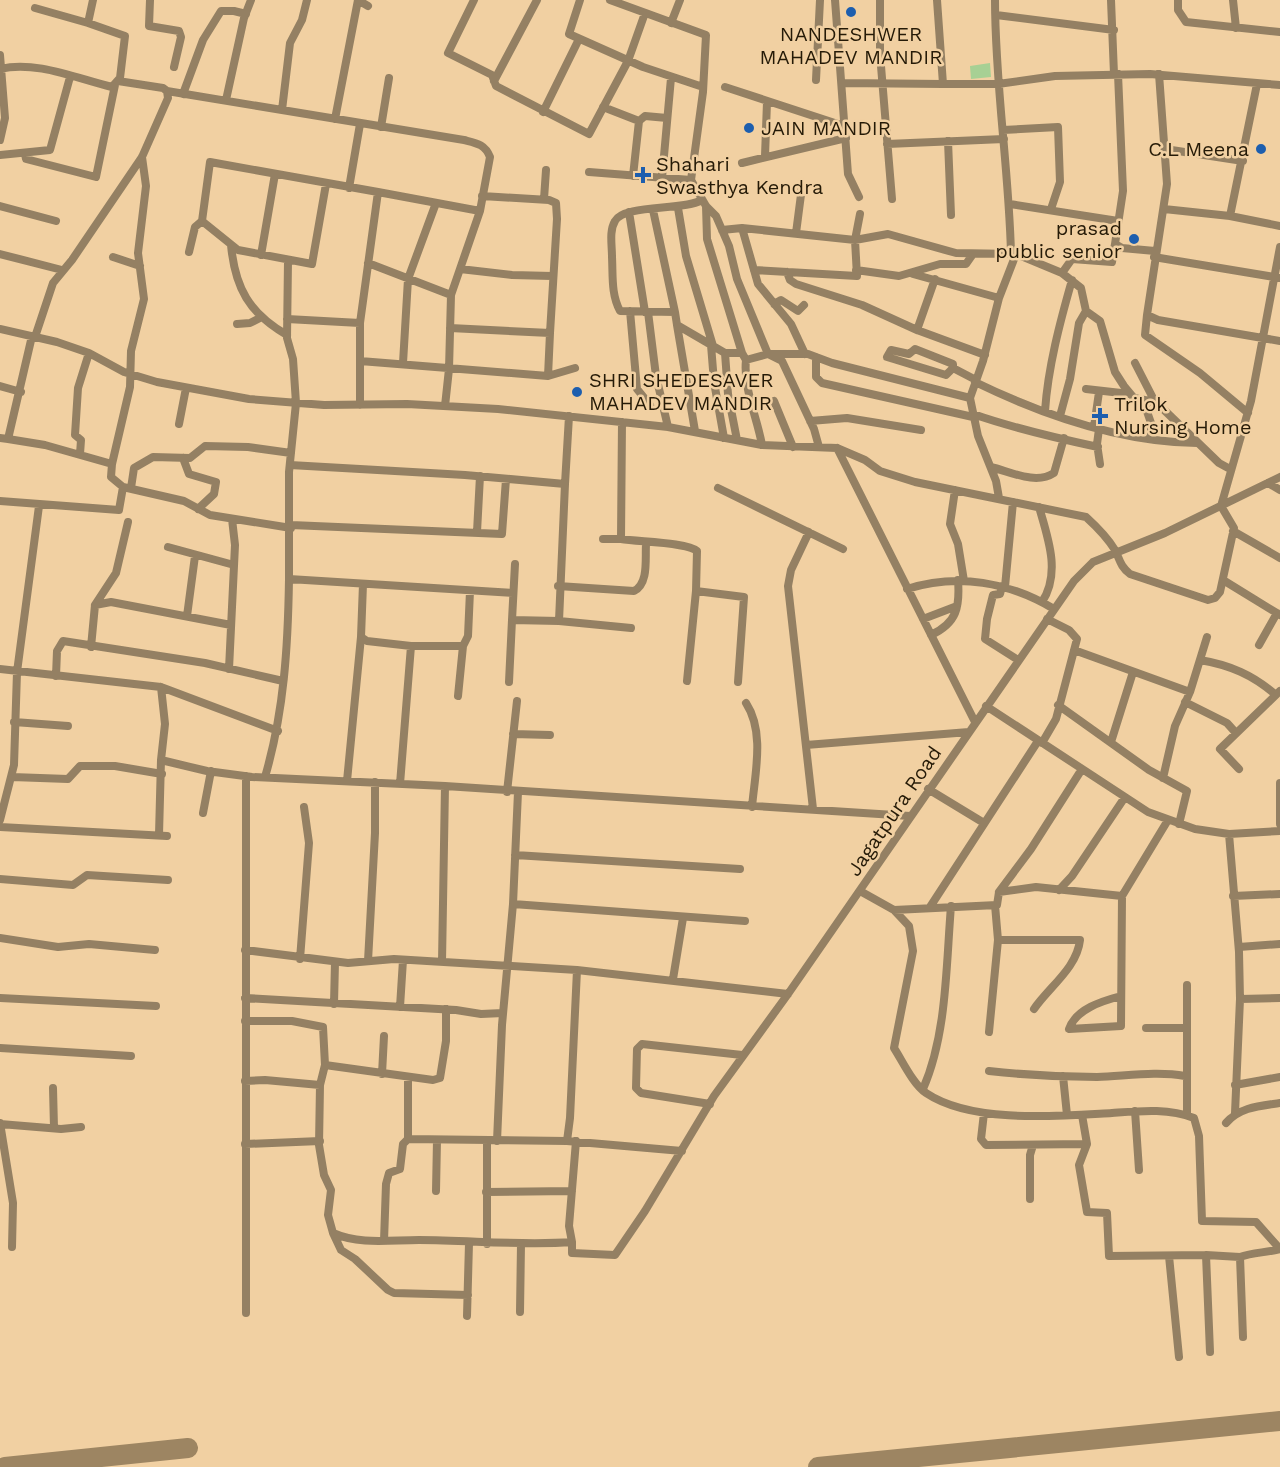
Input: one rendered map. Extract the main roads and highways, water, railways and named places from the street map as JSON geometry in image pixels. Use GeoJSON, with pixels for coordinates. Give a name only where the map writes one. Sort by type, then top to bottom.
{"type":"FeatureCollection","features":[{"type":"Feature","properties":{"kind":"place","name":"NANDESHWER MAHADEV MANDIR"},"geometry":{"type":"Point","coordinates":[851,12]}},
{"type":"Feature","properties":{"kind":"place","name":"JAIN MANDIR"},"geometry":{"type":"Point","coordinates":[749,128]}},
{"type":"Feature","properties":{"kind":"place","name":"C.L Meena"},"geometry":{"type":"Point","coordinates":[1261,149]}},
{"type":"Feature","properties":{"kind":"place","name":"Shahari Swasthya Kendra"},"geometry":{"type":"Point","coordinates":[643,175]}},
{"type":"Feature","properties":{"kind":"place","name":"prasad public senior"},"geometry":{"type":"Point","coordinates":[1134,239]}},
{"type":"Feature","properties":{"kind":"place","name":"SHRI SHEDESAVER MAHADEV MANDIR"},"geometry":{"type":"Point","coordinates":[577,392]}},
{"type":"Feature","properties":{"kind":"place","name":"Trilok Nursing Home"},"geometry":{"type":"Point","coordinates":[1100,416]}}]}
